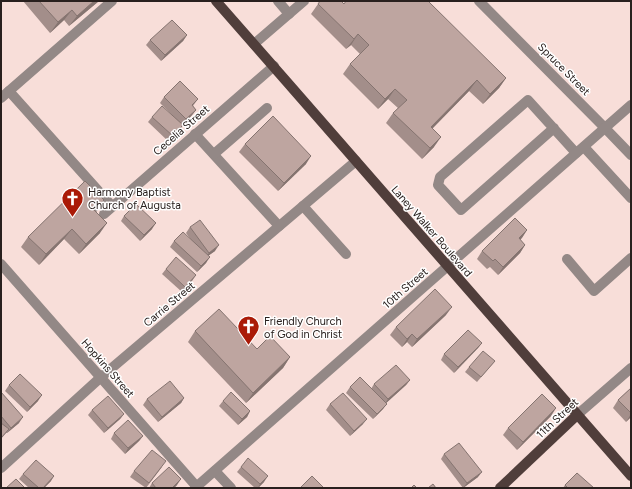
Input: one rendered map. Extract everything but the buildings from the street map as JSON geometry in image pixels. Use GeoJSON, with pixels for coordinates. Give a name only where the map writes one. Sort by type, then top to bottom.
{"type":"FeatureCollection","features":[{"type":"Feature","properties":{"kind":"main road","name":"Laney Walker Boulevard"},"geometry":{"type":"LineString","coordinates":[[216,1],[631,476]]}},
{"type":"Feature","properties":{"kind":"main road","name":"11th Street"},"geometry":{"type":"LineString","coordinates":[[500,488],[577,415]]}},
{"type":"Feature","properties":{"kind":"street"},"geometry":{"type":"LineString","coordinates":[[1,98],[112,1]]}},
{"type":"Feature","properties":{"kind":"street"},"geometry":{"type":"LineString","coordinates":[[278,1],[289,14]]}},
{"type":"Feature","properties":{"kind":"street"},"geometry":{"type":"LineString","coordinates":[[254,44],[304,1]]}},
{"type":"Feature","properties":{"kind":"street","name":"Spruce Street"},"geometry":{"type":"LineString","coordinates":[[479,1],[631,155]]}},
{"type":"Feature","properties":{"kind":"street","name":"Cecelia Street"},"geometry":{"type":"LineString","coordinates":[[104,214],[274,66]]}},
{"type":"Feature","properties":{"kind":"street"},"geometry":{"type":"LineString","coordinates":[[9,91],[112,206]]}},
{"type":"Feature","properties":{"kind":"street"},"geometry":{"type":"LineString","coordinates":[[554,128],[462,210],[438,185],[440,177],[528,100],[554,128],[580,150],[631,198]]}},
{"type":"Feature","properties":{"kind":"street","name":"10th Street"},"geometry":{"type":"LineString","coordinates":[[196,487],[631,105]]}},
{"type":"Feature","properties":{"kind":"street"},"geometry":{"type":"LineString","coordinates":[[214,154],[267,108]]}},
{"type":"Feature","properties":{"kind":"street"},"geometry":{"type":"LineString","coordinates":[[195,134],[279,226]]}},
{"type":"Feature","properties":{"kind":"street","name":"Carrie Street"},"geometry":{"type":"LineString","coordinates":[[1,468],[100,378],[356,161]]}},
{"type":"Feature","properties":{"kind":"street"},"geometry":{"type":"LineString","coordinates":[[304,206],[346,254]]}},
{"type":"Feature","properties":{"kind":"street"},"geometry":{"type":"LineString","coordinates":[[567,259],[594,291],[631,258]]}},
{"type":"Feature","properties":{"kind":"street","name":"Hopkins Street"},"geometry":{"type":"LineString","coordinates":[[1,264],[196,487]]}},
{"type":"Feature","properties":{"kind":"street"},"geometry":{"type":"LineString","coordinates":[[1,280],[9,273]]}},
{"type":"Feature","properties":{"kind":"street","name":"11th Street"},"geometry":{"type":"LineString","coordinates":[[577,415],[631,368]]}},
{"type":"Feature","properties":{"kind":"street"},"geometry":{"type":"LineString","coordinates":[[215,470],[231,488]]}},
{"type":"Feature","properties":{"kind":"place","name":"Harmony Baptist Church of Augusta"},"geometry":{"type":"Point","coordinates":[72,218]}},
{"type":"Feature","properties":{"kind":"place","name":"Friendly Church of God in Christ"},"geometry":{"type":"Point","coordinates":[248,346]}}]}
